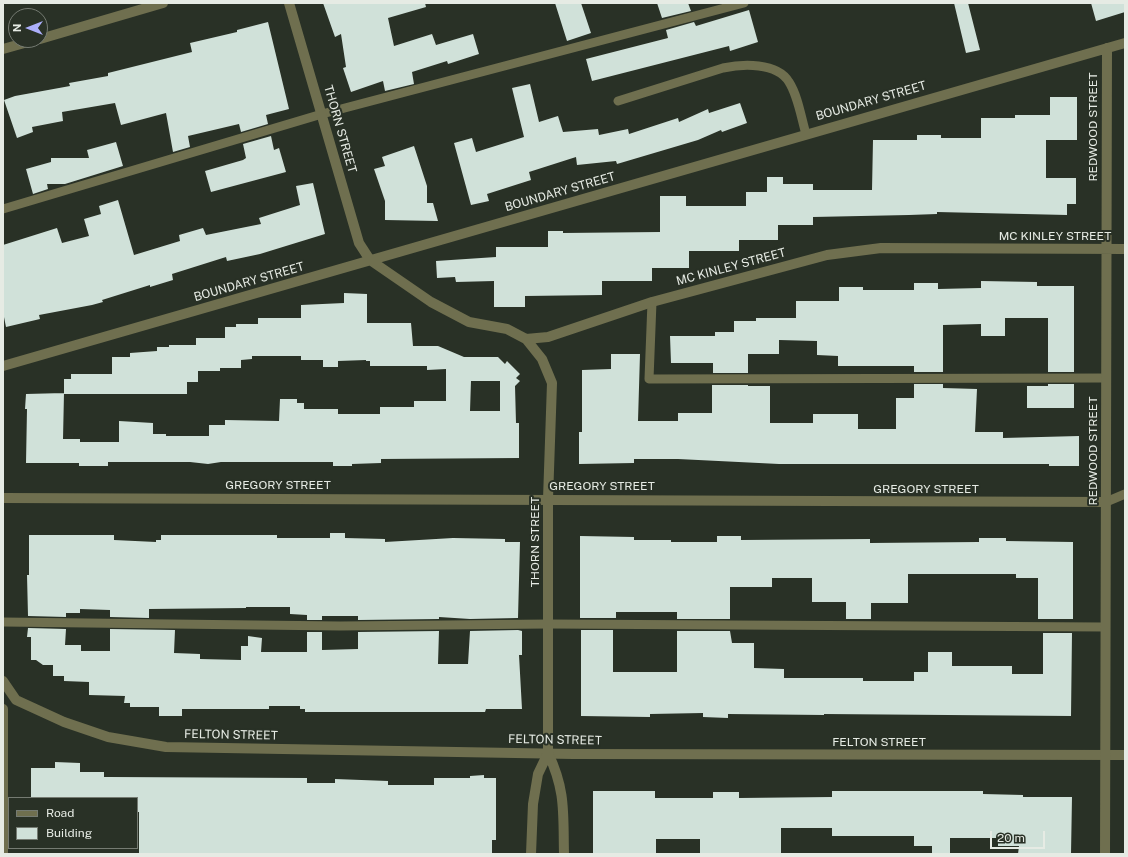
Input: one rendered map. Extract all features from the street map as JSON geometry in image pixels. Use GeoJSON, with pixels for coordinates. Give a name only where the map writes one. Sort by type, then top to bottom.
{"type":"FeatureCollection","features":[{"type":"Feature","properties":{"kind":"street"},"geometry":{"type":"LineString","coordinates":[[48,36],[163,3]]}},
{"type":"Feature","properties":{"kind":"street","name":"THORN STREET"},"geometry":{"type":"LineString","coordinates":[[289,3],[359,243],[370,260]]}},
{"type":"Feature","properties":{"kind":"street","name":"BOUNDARY STREET"},"geometry":{"type":"LineString","coordinates":[[3,366],[1125,43]]}},
{"type":"Feature","properties":{"kind":"street","name":"REDWOOD STREET"},"geometry":{"type":"LineString","coordinates":[[1104,854],[1107,48]]}},
{"type":"Feature","properties":{"kind":"street","name":"MC KINLEY STREET"},"geometry":{"type":"LineString","coordinates":[[526,340],[548,337],[652,302],[827,255],[880,248],[1125,249]]}},
{"type":"Feature","properties":{"kind":"street"},"geometry":{"type":"LineString","coordinates":[[370,260],[431,302],[469,322],[507,329],[526,340]]}},
{"type":"Feature","properties":{"kind":"street","name":"THORN STREET"},"geometry":{"type":"LineString","coordinates":[[526,340],[542,359],[552,383],[548,499],[548,753],[558,775],[563,798],[564,854]]}},
{"type":"Feature","properties":{"kind":"street","name":"GREGORY STREET"},"geometry":{"type":"LineString","coordinates":[[3,498],[1106,502]]}},
{"type":"Feature","properties":{"kind":"street","name":"FELTON STREET"},"geometry":{"type":"LineString","coordinates":[[3,681],[16,700],[64,722],[108,737],[160,746],[548,753],[1125,755]]}},
{"type":"Feature","properties":{"kind":"street"},"geometry":{"type":"LineString","coordinates":[[3,709],[3,854]]}},
{"type":"Feature","properties":{"kind":"street","name":"THORN STREET"},"geometry":{"type":"LineString","coordinates":[[531,854],[535,789],[538,774],[548,753]]}},
{"type":"Feature","properties":{"kind":"lane"},"geometry":{"type":"LineString","coordinates":[[3,209],[322,114],[744,3]]}},
{"type":"Feature","properties":{"kind":"lane"},"geometry":{"type":"LineString","coordinates":[[618,101],[723,68],[734,66],[767,68],[783,75],[788,80],[793,89],[806,134]]}},
{"type":"Feature","properties":{"kind":"lane"},"geometry":{"type":"LineString","coordinates":[[652,302],[649,379],[1106,378]]}},
{"type":"Feature","properties":{"kind":"lane"},"geometry":{"type":"LineString","coordinates":[[1106,502],[1125,494]]}},
{"type":"Feature","properties":{"kind":"lane"},"geometry":{"type":"LineString","coordinates":[[3,622],[340,626],[548,624],[1105,627]]}},
{"type":"Feature","properties":{"kind":"building"},"geometry":{"type":"Polygon","coordinates":[[[323,3],[425,3],[426,7],[388,18],[394,46],[432,34],[436,45],[473,34],[479,54],[448,64],[447,61],[412,72],[414,84],[385,91],[383,81],[351,92],[343,68],[346,67],[341,34],[335,37],[323,3]]]}},
{"type":"Feature","properties":{"kind":"building"},"geometry":{"type":"Polygon","coordinates":[[[555,3],[581,3],[591,33],[567,41],[555,3]]]}},
{"type":"Feature","properties":{"kind":"building"},"geometry":{"type":"Polygon","coordinates":[[[657,3],[688,3],[691,11],[662,18],[657,3]]]}},
{"type":"Feature","properties":{"kind":"building"},"geometry":{"type":"Polygon","coordinates":[[[954,3],[968,3],[980,50],[966,53],[954,3]]]}},
{"type":"Feature","properties":{"kind":"building"},"geometry":{"type":"Polygon","coordinates":[[[1091,3],[1125,3],[1125,12],[1096,21],[1091,3]]]}},
{"type":"Feature","properties":{"kind":"building"},"geometry":{"type":"Polygon","coordinates":[[[749,10],[758,42],[730,51],[729,46],[592,81],[586,59],[668,38],[666,30],[694,22],[696,26],[749,10]]]}},
{"type":"Feature","properties":{"kind":"building"},"geometry":{"type":"Polygon","coordinates":[[[268,22],[289,109],[266,115],[268,124],[241,132],[239,124],[188,136],[190,147],[173,152],[166,113],[121,125],[115,103],[62,112],[63,121],[32,127],[33,132],[17,138],[4,100],[15,96],[70,86],[69,83],[108,76],[108,73],[192,52],[190,43],[237,32],[237,30],[268,22]]]}},
{"type":"Feature","properties":{"kind":"building"},"geometry":{"type":"Polygon","coordinates":[[[530,84],[539,122],[558,116],[563,132],[598,129],[599,135],[628,129],[629,134],[678,118],[679,122],[708,109],[709,113],[740,103],[747,123],[722,132],[721,130],[698,140],[617,164],[616,161],[577,165],[576,157],[529,172],[531,180],[487,194],[489,201],[471,205],[454,143],[472,138],[476,152],[524,137],[512,88],[530,84]]]}},
{"type":"Feature","properties":{"kind":"building"},"geometry":{"type":"Polygon","coordinates":[[[1050,97],[1077,97],[1077,140],[1046,140],[1046,178],[1076,178],[1076,204],[1067,204],[1067,215],[937,212],[937,214],[813,217],[813,225],[778,225],[778,240],[739,240],[739,251],[689,251],[689,268],[652,268],[652,281],[602,281],[602,295],[525,296],[525,307],[494,307],[494,281],[456,282],[455,277],[437,278],[436,261],[496,257],[496,247],[548,247],[548,231],[563,231],[563,233],[660,232],[660,196],[686,196],[686,206],[746,206],[746,192],[767,192],[767,177],[783,177],[783,184],[813,184],[813,190],[872,190],[873,140],[917,140],[917,135],[941,135],[941,138],[981,138],[981,118],[1015,118],[1015,115],[1050,115],[1050,97]]]}},
{"type":"Feature","properties":{"kind":"building"},"geometry":{"type":"Polygon","coordinates":[[[271,136],[274,150],[279,148],[286,172],[211,192],[205,171],[243,160],[246,158],[243,144],[271,136]]]}},
{"type":"Feature","properties":{"kind":"building"},"geometry":{"type":"Polygon","coordinates":[[[116,142],[123,166],[65,184],[47,184],[48,189],[33,194],[26,169],[51,162],[51,158],[89,158],[87,150],[116,142]]]}},
{"type":"Feature","properties":{"kind":"building"},"geometry":{"type":"Polygon","coordinates":[[[414,146],[427,186],[427,203],[433,203],[438,221],[385,220],[385,201],[374,169],[385,166],[382,157],[414,146]]]}},
{"type":"Feature","properties":{"kind":"building"},"geometry":{"type":"Polygon","coordinates":[[[313,183],[325,234],[260,254],[227,261],[226,257],[172,274],[173,280],[150,287],[150,285],[102,300],[103,302],[92,305],[39,315],[40,319],[6,327],[3,312],[3,245],[57,228],[62,243],[89,236],[84,219],[101,214],[99,206],[118,200],[134,255],[180,241],[179,235],[203,228],[206,235],[261,224],[259,218],[300,205],[296,186],[313,183]]]}},
{"type":"Feature","properties":{"kind":"building"},"geometry":{"type":"Polygon","coordinates":[[[981,281],[1037,282],[1037,286],[1074,286],[1074,372],[1048,372],[1048,318],[1005,318],[1005,336],[981,336],[981,324],[943,325],[943,372],[914,372],[914,366],[838,366],[838,356],[817,355],[817,341],[779,340],[779,354],[748,354],[748,373],[713,373],[713,363],[671,363],[670,336],[715,336],[715,332],[734,332],[734,321],[756,321],[756,318],[796,318],[796,301],[839,301],[839,287],[863,287],[863,290],[914,290],[914,283],[938,283],[938,289],[981,288],[981,281]]]}},
{"type":"Feature","properties":{"kind":"building"},"geometry":{"type":"Polygon","coordinates":[[[344,293],[367,294],[367,323],[411,323],[413,346],[438,346],[464,357],[498,357],[505,364],[507,361],[520,374],[516,378],[520,381],[515,386],[516,423],[519,423],[519,458],[381,459],[381,463],[352,464],[352,466],[333,466],[333,462],[221,462],[208,464],[190,462],[108,462],[108,466],[79,466],[79,463],[26,463],[26,394],[64,393],[64,379],[71,379],[71,374],[112,374],[112,357],[130,357],[130,353],[157,351],[157,347],[169,347],[169,345],[196,345],[196,338],[225,338],[225,327],[236,327],[236,324],[258,324],[258,318],[301,318],[301,305],[344,303],[344,293]],[[252,356],[252,359],[241,360],[241,368],[220,368],[220,371],[198,371],[198,382],[187,382],[187,394],[64,394],[63,439],[80,439],[80,442],[119,442],[119,421],[153,423],[153,434],[166,434],[166,436],[209,436],[209,425],[225,425],[225,420],[279,421],[280,399],[297,399],[297,403],[304,403],[304,409],[338,409],[338,414],[380,414],[380,407],[414,407],[414,401],[446,401],[446,369],[427,370],[427,366],[370,366],[370,361],[366,360],[338,361],[338,367],[323,367],[323,360],[301,360],[301,356],[252,356]],[[471,381],[470,411],[500,411],[500,381],[471,381]]]}},
{"type":"Feature","properties":{"kind":"building"},"geometry":{"type":"Polygon","coordinates":[[[611,354],[640,354],[638,421],[678,421],[678,413],[712,413],[712,385],[748,385],[770,386],[770,423],[813,423],[813,414],[858,414],[858,429],[896,429],[896,398],[914,398],[914,384],[943,384],[943,388],[977,389],[975,432],[1003,432],[1003,438],[1079,436],[1079,466],[1049,466],[1049,464],[779,464],[678,459],[634,459],[634,463],[579,464],[579,432],[582,432],[582,370],[611,369],[611,354]]]}},
{"type":"Feature","properties":{"kind":"building"},"geometry":{"type":"Polygon","coordinates":[[[1048,384],[1074,384],[1074,408],[1027,408],[1027,386],[1048,386],[1048,384]]]}},
{"type":"Feature","properties":{"kind":"building"},"geometry":{"type":"Polygon","coordinates":[[[330,533],[345,533],[345,538],[385,539],[385,542],[453,538],[505,539],[505,542],[520,542],[518,618],[470,619],[439,617],[439,619],[358,620],[358,616],[322,616],[322,620],[307,620],[307,615],[290,614],[290,607],[149,609],[149,618],[110,617],[110,610],[80,609],[80,613],[66,613],[66,617],[28,616],[27,575],[29,575],[29,535],[114,535],[114,540],[156,542],[156,540],[161,540],[161,535],[277,535],[277,538],[330,538],[330,533]]]}},
{"type":"Feature","properties":{"kind":"building"},"geometry":{"type":"Polygon","coordinates":[[[580,536],[634,537],[634,540],[671,540],[671,542],[717,542],[717,536],[741,536],[741,540],[870,539],[870,543],[979,542],[979,538],[1006,538],[1006,541],[1073,542],[1073,619],[1038,619],[1038,578],[1016,578],[1016,574],[908,574],[908,603],[871,603],[871,619],[846,619],[846,602],[812,602],[812,578],[772,578],[772,587],[730,587],[730,619],[677,619],[677,612],[616,612],[616,618],[580,618],[580,536]]]}},
{"type":"Feature","properties":{"kind":"building"},"geometry":{"type":"Polygon","coordinates":[[[28,628],[66,629],[65,645],[81,645],[81,651],[110,651],[110,629],[175,630],[174,653],[200,654],[200,659],[241,660],[241,646],[248,646],[248,636],[262,638],[261,652],[307,652],[307,632],[322,632],[322,650],[358,649],[358,632],[439,631],[438,664],[468,664],[470,631],[518,630],[522,631],[522,655],[519,655],[522,709],[486,709],[485,712],[305,712],[305,709],[300,709],[300,706],[269,706],[269,709],[182,709],[182,716],[159,716],[159,707],[130,707],[130,703],[124,703],[125,696],[89,695],[89,682],[64,681],[64,676],[53,676],[53,665],[43,665],[36,660],[31,660],[31,637],[27,637],[28,628]]]}},
{"type":"Feature","properties":{"kind":"building"},"geometry":{"type":"Polygon","coordinates":[[[581,630],[613,630],[613,672],[677,672],[677,631],[730,631],[732,643],[754,643],[754,668],[784,669],[784,678],[863,678],[863,681],[914,681],[914,672],[928,672],[928,652],[952,652],[952,666],[1012,666],[1012,674],[1043,674],[1043,633],[1072,633],[1071,716],[728,714],[728,718],[703,717],[703,713],[650,714],[650,717],[581,716],[581,630]]]}},
{"type":"Feature","properties":{"kind":"building"},"geometry":{"type":"Polygon","coordinates":[[[55,762],[80,763],[80,772],[104,772],[104,777],[307,778],[307,783],[335,783],[335,779],[388,781],[388,785],[434,785],[434,778],[470,778],[470,776],[484,775],[484,778],[496,778],[496,840],[492,840],[492,854],[139,854],[138,797],[31,797],[31,768],[55,768],[55,762]]]}},
{"type":"Feature","properties":{"kind":"building"},"geometry":{"type":"Polygon","coordinates":[[[593,791],[655,791],[655,798],[713,798],[713,792],[739,792],[739,798],[832,797],[832,791],[983,791],[983,794],[1023,795],[1023,797],[1072,797],[1071,854],[1018,854],[1019,846],[998,846],[998,838],[950,838],[950,854],[932,854],[932,846],[914,846],[914,836],[832,836],[832,828],[781,828],[781,854],[700,854],[700,839],[656,839],[656,854],[593,854],[593,791]]]}}]}
